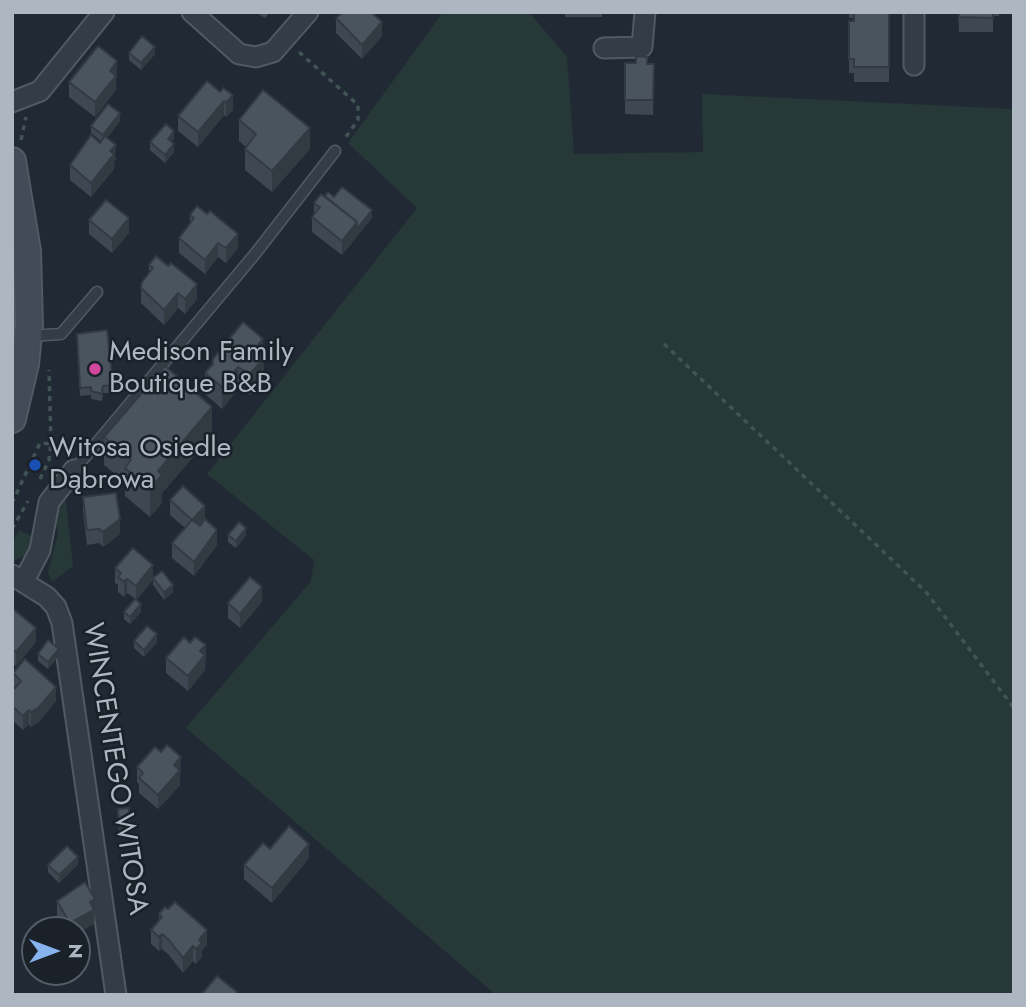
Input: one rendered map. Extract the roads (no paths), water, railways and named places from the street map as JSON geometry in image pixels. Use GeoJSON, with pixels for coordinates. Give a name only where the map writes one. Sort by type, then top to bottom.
{"type":"FeatureCollection","features":[{"type":"Feature","properties":{"kind":"main road"},"geometry":{"type":"LineString","coordinates":[[12,419],[25,364],[28,336],[27,251],[17,151]]}},
{"type":"Feature","properties":{"kind":"street"},"geometry":{"type":"LineString","coordinates":[[12,102],[40,91],[104,12]]}},
{"type":"Feature","properties":{"kind":"street"},"geometry":{"type":"LineString","coordinates":[[192,12],[239,54],[248,57],[267,55],[285,40],[308,12]]}},
{"type":"Feature","properties":{"kind":"street"},"geometry":{"type":"LineString","coordinates":[[604,47],[642,47],[645,12]]}},
{"type":"Feature","properties":{"kind":"street"},"geometry":{"type":"LineString","coordinates":[[914,12],[914,65]]}},
{"type":"Feature","properties":{"kind":"street"},"geometry":{"type":"LineString","coordinates":[[18,578],[40,550],[49,502],[74,470]]}},
{"type":"Feature","properties":{"kind":"street","name":"WINCENTEGO WITOSA"},"geometry":{"type":"LineString","coordinates":[[18,578],[47,597],[56,607],[62,623],[116,995]]}},
{"type":"Feature","properties":{"kind":"lane"},"geometry":{"type":"LineString","coordinates":[[74,470],[255,254],[335,151]]}},
{"type":"Feature","properties":{"kind":"lane"},"geometry":{"type":"LineString","coordinates":[[28,336],[61,334],[97,292]]}},
{"type":"Feature","properties":{"kind":"place","name":"Medison Family Boutique B&B"},"geometry":{"type":"Point","coordinates":[95,369]}},
{"type":"Feature","properties":{"kind":"place","name":"Witosa Osiedle Dąbrowa"},"geometry":{"type":"Point","coordinates":[35,465]}}]}
